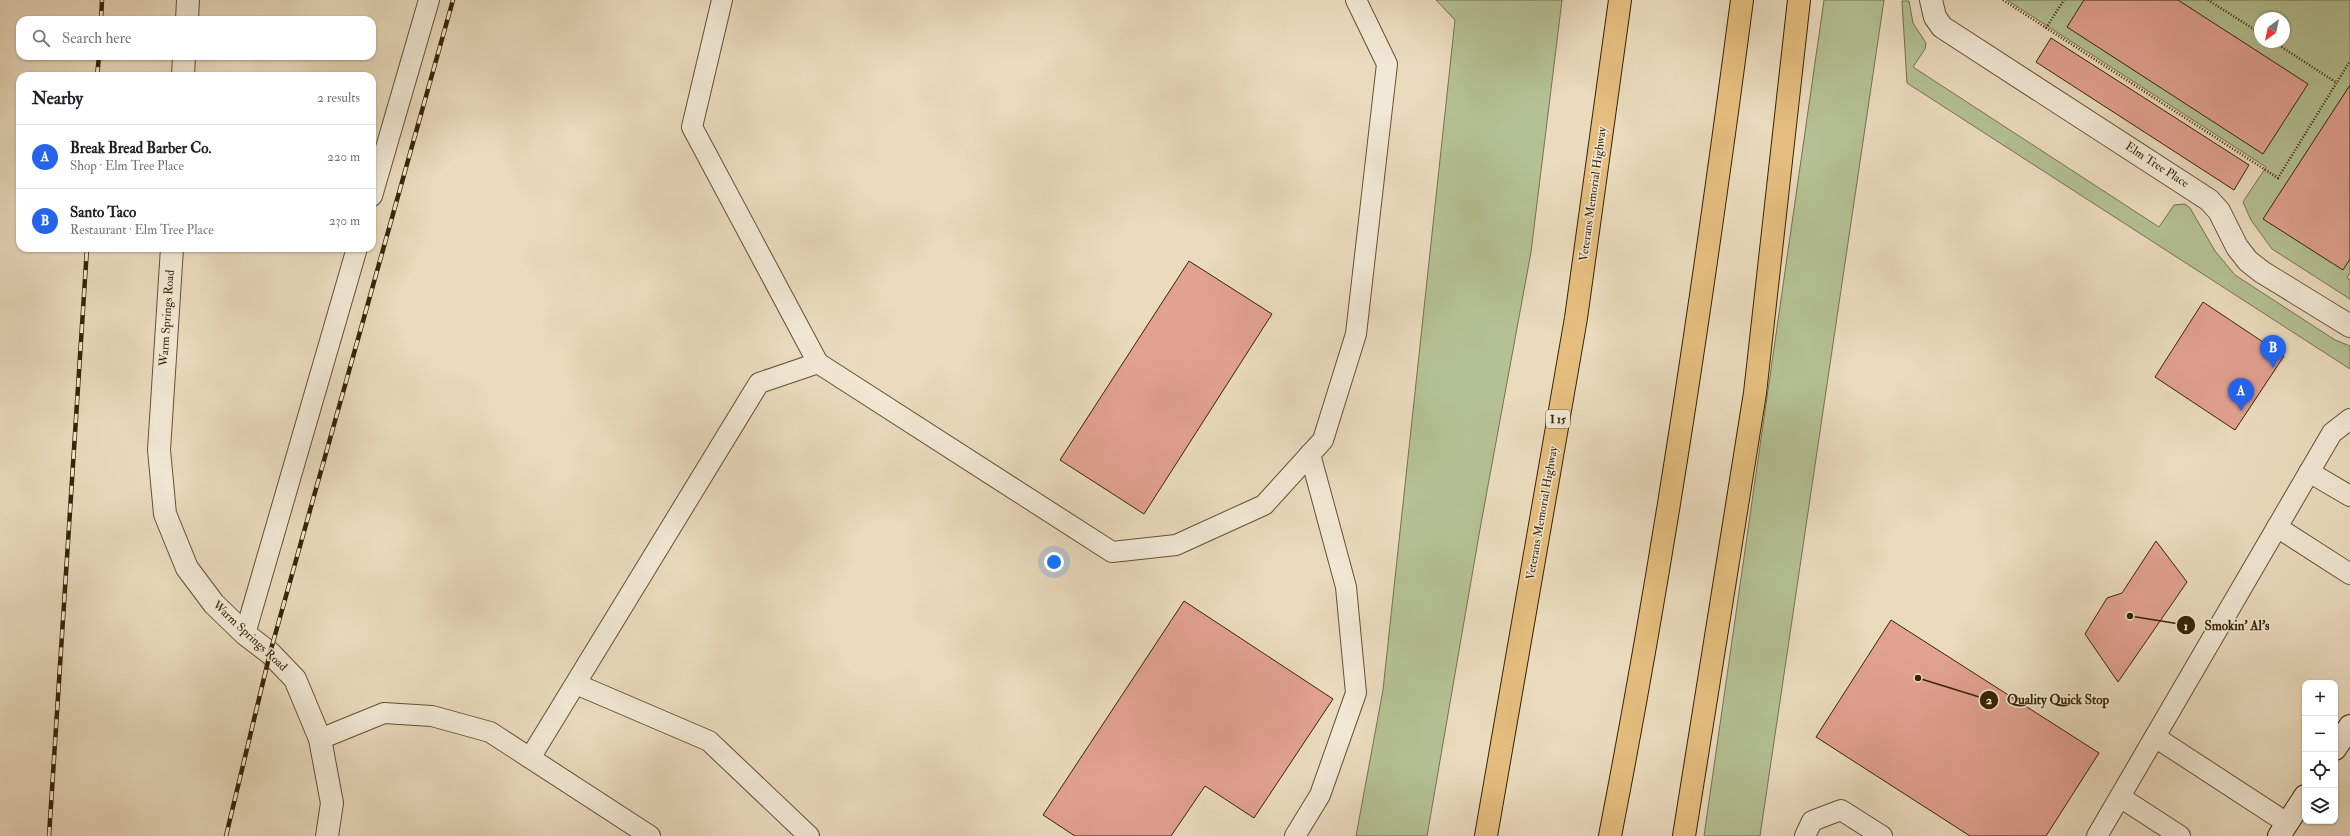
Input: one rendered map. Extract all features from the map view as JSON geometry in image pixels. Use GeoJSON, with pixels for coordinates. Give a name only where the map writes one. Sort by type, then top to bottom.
{"type":"FeatureCollection","features":[{"type":"Feature","properties":{"kind":"highway","name":"Veterans Memorial Highway"},"geometry":{"type":"LineString","coordinates":[[1486,836],[1576,318],[1620,0]]}},
{"type":"Feature","properties":{"kind":"highway"},"geometry":{"type":"LineString","coordinates":[[1610,836],[1638,688],[1711,229],[1742,0]]}},
{"type":"Feature","properties":{"kind":"highway"},"geometry":{"type":"LineString","coordinates":[[1684,836],[1755,393],[1799,0]]}},
{"type":"Feature","properties":{"kind":"street"},"geometry":{"type":"LineString","coordinates":[[186,16],[188,0]]}},
{"type":"Feature","properties":{"kind":"street","name":"Elm Tree Place"},"geometry":{"type":"LineString","coordinates":[[1931,0],[1935,17],[1942,27],[2203,196],[2219,211],[2237,247],[2248,260],[2262,272],[2350,326]]}},
{"type":"Feature","properties":{"kind":"street"},"geometry":{"type":"LineString","coordinates":[[183,72],[184,60]]}},
{"type":"Feature","properties":{"kind":"street","name":"Warm Springs Road"},"geometry":{"type":"LineString","coordinates":[[172,252],[158,450],[166,514],[186,568],[214,604],[245,634],[270,654],[295,679],[320,739],[332,803],[327,836]]}},
{"type":"Feature","properties":{"kind":"street"},"geometry":{"type":"LineString","coordinates":[[2338,745],[2350,726]]}},
{"type":"Feature","properties":{"kind":"street"},"geometry":{"type":"LineString","coordinates":[[2283,830],[2302,801]]}},
{"type":"Feature","properties":{"kind":"lane"},"geometry":{"type":"LineString","coordinates":[[376,182],[429,0]]}},
{"type":"Feature","properties":{"kind":"lane"},"geometry":{"type":"LineString","coordinates":[[722,0],[692,127],[818,363],[1112,552],[1176,545],[1264,506],[1323,440],[1356,334],[1387,64],[1356,0]]}},
{"type":"Feature","properties":{"kind":"lane"},"geometry":{"type":"LineString","coordinates":[[245,634],[356,252]]}},
{"type":"Feature","properties":{"kind":"lane"},"geometry":{"type":"LineString","coordinates":[[530,758],[760,383],[818,363]]}},
{"type":"Feature","properties":{"kind":"lane"},"geometry":{"type":"LineString","coordinates":[[2097,836],[2332,433],[2350,419]]}},
{"type":"Feature","properties":{"kind":"lane"},"geometry":{"type":"LineString","coordinates":[[1295,836],[1320,795],[1356,693],[1346,588],[1310,454]]}},
{"type":"Feature","properties":{"kind":"lane"},"geometry":{"type":"LineString","coordinates":[[2309,472],[2350,496]]}},
{"type":"Feature","properties":{"kind":"lane"},"geometry":{"type":"LineString","coordinates":[[2277,527],[2350,574]]}},
{"type":"Feature","properties":{"kind":"lane"},"geometry":{"type":"LineString","coordinates":[[576,684],[709,741],[809,836]]}},
{"type":"Feature","properties":{"kind":"lane"},"geometry":{"type":"LineString","coordinates":[[320,739],[384,713],[432,716],[490,732],[650,836]]}},
{"type":"Feature","properties":{"kind":"lane"},"geometry":{"type":"LineString","coordinates":[[2155,737],[2283,830]]}},
{"type":"Feature","properties":{"kind":"lane"},"geometry":{"type":"LineString","coordinates":[[2120,797],[2180,836]]}},
{"type":"Feature","properties":{"kind":"lane"},"geometry":{"type":"LineString","coordinates":[[1805,836],[1812,821],[1841,810],[1882,836]]}},
{"type":"Feature","properties":{"kind":"path"},"geometry":{"type":"LineString","coordinates":[[2003,0],[2278,178],[2350,61]]}},
{"type":"Feature","properties":{"kind":"path"},"geometry":{"type":"LineString","coordinates":[[2046,28],[2064,0]]}},
{"type":"Feature","properties":{"kind":"path"},"geometry":{"type":"LineString","coordinates":[[2208,0],[2254,29]]}},
{"type":"Feature","properties":{"kind":"path"},"geometry":{"type":"LineString","coordinates":[[2283,48],[2337,82]]}},
{"type":"Feature","properties":{"kind":"green space"},"geometry":{"type":"Polygon","coordinates":[[[1436,0],[1562,0],[1531,252],[1480,529],[1427,836],[1356,836],[1383,690],[1455,20],[1436,0]]]}},
{"type":"Feature","properties":{"kind":"green space"},"geometry":{"type":"Polygon","coordinates":[[[1824,0],[1884,0],[1760,836],[1704,836],[1824,0]]]}},
{"type":"Feature","properties":{"kind":"green space"},"geometry":{"type":"Polygon","coordinates":[[[2007,0],[2350,0],[2350,273],[2347,278],[2350,280],[2350,299],[2272,249],[2251,220],[2243,202],[2266,167],[2007,0]]]}},
{"type":"Feature","properties":{"kind":"green space"},"geometry":{"type":"Polygon","coordinates":[[[1902,1],[1909,1],[1913,23],[1926,43],[1925,49],[1913,67],[2159,227],[2174,205],[2185,204],[2190,208],[2215,251],[2235,275],[2335,340],[2350,346],[2350,369],[1907,83],[1902,1]]]}},
{"type":"Feature","properties":{"kind":"building"},"geometry":{"type":"Polygon","coordinates":[[[2084,0],[2178,0],[2308,84],[2263,154],[2067,27],[2084,0]]]}},
{"type":"Feature","properties":{"kind":"building"},"geometry":{"type":"Polygon","coordinates":[[[2051,38],[2249,165],[2234,190],[2036,62],[2051,38]]]}},
{"type":"Feature","properties":{"kind":"building"},"geometry":{"type":"Polygon","coordinates":[[[2350,85],[2350,259],[2343,270],[2263,219],[2350,85]]]}},
{"type":"Feature","properties":{"kind":"building"},"geometry":{"type":"Polygon","coordinates":[[[1189,261],[1272,314],[1144,514],[1060,460],[1189,261]]]}},
{"type":"Feature","properties":{"kind":"building"},"geometry":{"type":"Polygon","coordinates":[[[2203,302],[2284,356],[2235,430],[2155,377],[2203,302]]]}},
{"type":"Feature","properties":{"kind":"building"},"geometry":{"type":"Polygon","coordinates":[[[2156,541],[2187,582],[2118,682],[2085,634],[2107,598],[2122,593],[2156,541]]]}},
{"type":"Feature","properties":{"kind":"building"},"geometry":{"type":"Polygon","coordinates":[[[1184,601],[1333,699],[1254,818],[1205,786],[1171,836],[1075,836],[1043,815],[1184,601]]]}},
{"type":"Feature","properties":{"kind":"building"},"geometry":{"type":"Polygon","coordinates":[[[1891,620],[2099,753],[2046,836],[1970,836],[1816,737],[1891,620]]]}},
{"type":"Feature","properties":{"kind":"railway"},"geometry":{"type":"LineString","coordinates":[[101,16],[102,0]]}},
{"type":"Feature","properties":{"kind":"railway"},"geometry":{"type":"LineString","coordinates":[[226,836],[270,653],[453,0]]}},
{"type":"Feature","properties":{"kind":"railway"},"geometry":{"type":"LineString","coordinates":[[97,72],[99,60]]}},
{"type":"Feature","properties":{"kind":"railway"},"geometry":{"type":"LineString","coordinates":[[49,836],[87,252]]}},
{"type":"Feature","properties":{"kind":"place","name":"Santo Taco"},"geometry":{"type":"Point","coordinates":[2273,368]}},
{"type":"Feature","properties":{"kind":"place","name":"Break Bread Barber Co."},"geometry":{"type":"Point","coordinates":[2241,411]}},
{"type":"Feature","properties":{"kind":"place","name":"Smokin' Al's"},"geometry":{"type":"Point","coordinates":[2130,616]}},
{"type":"Feature","properties":{"kind":"place","name":"Quality Quick Stop"},"geometry":{"type":"Point","coordinates":[1918,678]}}]}
